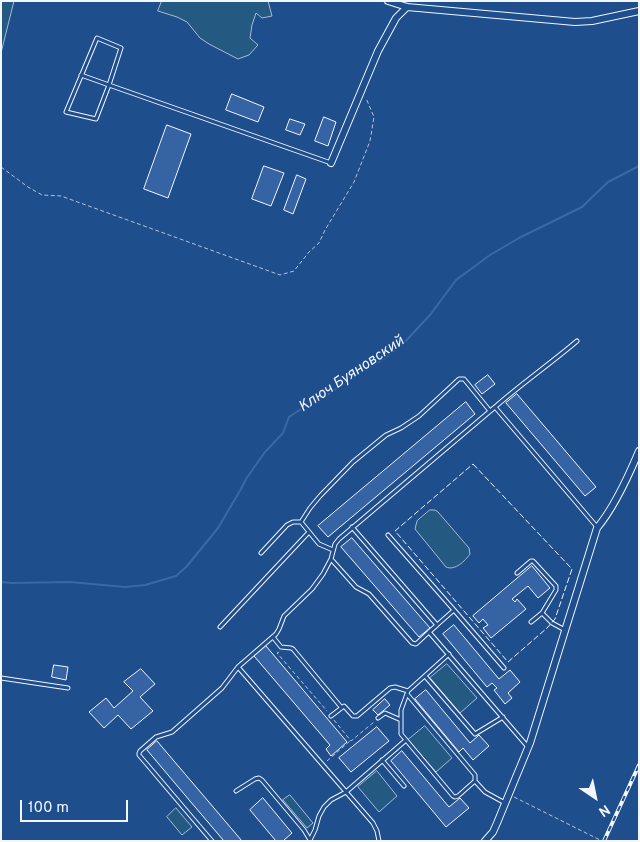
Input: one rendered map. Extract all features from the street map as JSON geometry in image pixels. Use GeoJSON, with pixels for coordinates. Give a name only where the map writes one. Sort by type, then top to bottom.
{"type":"FeatureCollection","features":[{"type":"Feature","properties":{"kind":"street"},"geometry":{"type":"LineString","coordinates":[[388,1],[407,7],[575,22],[592,21],[639,11]]}},
{"type":"Feature","properties":{"kind":"street"},"geometry":{"type":"LineString","coordinates":[[330,162],[378,51],[396,18],[407,7]]}},
{"type":"Feature","properties":{"kind":"street"},"geometry":{"type":"LineString","coordinates":[[485,841],[493,832],[528,747],[597,528],[605,519],[639,451]]}},
{"type":"Feature","properties":{"kind":"lane"},"geometry":{"type":"LineString","coordinates":[[97,38],[122,48],[109,85],[96,119],[66,112],[97,38]]}},
{"type":"Feature","properties":{"kind":"lane"},"geometry":{"type":"LineString","coordinates":[[82,75],[330,162]]}},
{"type":"Feature","properties":{"kind":"lane"},"geometry":{"type":"LineString","coordinates":[[212,841],[140,756],[140,751],[156,737],[169,734],[222,688],[238,667],[278,632],[284,616],[312,589],[323,574],[331,559],[336,541],[512,391],[534,376],[577,341]]}},
{"type":"Feature","properties":{"kind":"lane"},"geometry":{"type":"LineString","coordinates":[[301,522],[320,496],[353,462],[386,435],[419,416],[460,379],[464,380],[490,411]]}},
{"type":"Feature","properties":{"kind":"lane"},"geometry":{"type":"LineString","coordinates":[[495,407],[597,528]]}},
{"type":"Feature","properties":{"kind":"lane"},"geometry":{"type":"LineString","coordinates":[[262,553],[287,525],[292,522],[301,522]]}},
{"type":"Feature","properties":{"kind":"lane"},"geometry":{"type":"LineString","coordinates":[[301,522],[319,544],[333,550]]}},
{"type":"Feature","properties":{"kind":"lane"},"geometry":{"type":"LineString","coordinates":[[352,527],[437,625]]}},
{"type":"Feature","properties":{"kind":"lane"},"geometry":{"type":"LineString","coordinates":[[220,627],[309,532]]}},
{"type":"Feature","properties":{"kind":"lane"},"geometry":{"type":"LineString","coordinates":[[388,534],[504,668]]}},
{"type":"Feature","properties":{"kind":"lane"},"geometry":{"type":"LineString","coordinates":[[331,559],[358,589],[369,594],[412,643],[416,644],[454,610]]}},
{"type":"Feature","properties":{"kind":"lane"},"geometry":{"type":"LineString","coordinates":[[517,573],[533,560],[556,586],[556,590],[542,613],[531,622]]}},
{"type":"Feature","properties":{"kind":"lane"},"geometry":{"type":"LineString","coordinates":[[542,613],[552,623],[566,631]]}},
{"type":"Feature","properties":{"kind":"lane"},"geometry":{"type":"LineString","coordinates":[[429,632],[528,747]]}},
{"type":"Feature","properties":{"kind":"lane"},"geometry":{"type":"LineString","coordinates":[[273,637],[283,648],[289,647],[293,649],[341,707],[344,706],[355,717],[390,688],[395,687],[407,692],[475,775],[475,781],[485,792],[505,803]]}},
{"type":"Feature","properties":{"kind":"lane"},"geometry":{"type":"LineString","coordinates":[[449,654],[407,692],[401,710],[401,734],[453,796],[458,796],[475,781]]}},
{"type":"Feature","properties":{"kind":"lane"},"geometry":{"type":"LineString","coordinates":[[238,667],[375,827],[379,841]]}},
{"type":"Feature","properties":{"kind":"lane"},"geometry":{"type":"LineString","coordinates":[[425,676],[475,734],[503,717]]}},
{"type":"Feature","properties":{"kind":"lane"},"geometry":{"type":"LineString","coordinates":[[1,678],[68,688]]}},
{"type":"Feature","properties":{"kind":"lane"},"geometry":{"type":"LineString","coordinates":[[331,716],[341,707]]}},
{"type":"Feature","properties":{"kind":"lane"},"geometry":{"type":"LineString","coordinates":[[378,718],[385,713],[401,720]]}},
{"type":"Feature","properties":{"kind":"lane"},"geometry":{"type":"LineString","coordinates":[[310,840],[324,807],[331,800],[346,792],[406,740]]}},
{"type":"Feature","properties":{"kind":"lane"},"geometry":{"type":"LineString","coordinates":[[382,760],[404,786]]}},
{"type":"Feature","properties":{"kind":"lane"},"geometry":{"type":"LineString","coordinates":[[236,791],[255,779],[262,780],[304,830],[310,840]]}},
{"type":"Feature","properties":{"kind":"path"},"geometry":{"type":"LineString","coordinates":[[1,167],[42,195],[61,196],[280,275],[294,271],[319,243],[354,182],[370,140],[374,117],[362,88]]}},
{"type":"Feature","properties":{"kind":"path"},"geometry":{"type":"LineString","coordinates":[[283,648],[277,653],[351,741]]}},
{"type":"Feature","properties":{"kind":"path"},"geometry":{"type":"LineString","coordinates":[[322,765],[378,718]]}},
{"type":"Feature","properties":{"kind":"path"},"geometry":{"type":"LineString","coordinates":[[509,795],[602,841]]}},
{"type":"Feature","properties":{"kind":"shaded area"},"geometry":{"type":"Polygon","coordinates":[[[1,1],[14,1],[1,53],[1,1]]]}},
{"type":"Feature","properties":{"kind":"shaded area"},"geometry":{"type":"Polygon","coordinates":[[[162,1],[268,1],[272,16],[262,18],[256,13],[250,38],[258,45],[249,55],[238,59],[200,38],[187,22],[158,11],[162,1]]]}},
{"type":"Feature","properties":{"kind":"shaded area"},"geometry":{"type":"Polygon","coordinates":[[[430,510],[438,512],[469,548],[470,554],[463,562],[453,568],[446,567],[415,529],[417,521],[430,510]]]}},
{"type":"Feature","properties":{"kind":"shaded area"},"geometry":{"type":"Polygon","coordinates":[[[447,664],[477,698],[460,713],[430,678],[447,664]]]}},
{"type":"Feature","properties":{"kind":"shaded area"},"geometry":{"type":"Polygon","coordinates":[[[425,726],[452,758],[436,772],[408,740],[425,726]]]}},
{"type":"Feature","properties":{"kind":"shaded area"},"geometry":{"type":"Polygon","coordinates":[[[377,771],[397,796],[379,812],[358,787],[377,771]]]}},
{"type":"Feature","properties":{"kind":"shaded area"},"geometry":{"type":"Polygon","coordinates":[[[290,795],[313,823],[307,828],[283,800],[290,795]]]}},
{"type":"Feature","properties":{"kind":"shaded area"},"geometry":{"type":"Polygon","coordinates":[[[176,808],[192,827],[182,835],[167,817],[176,808]]]}},
{"type":"Feature","properties":{"kind":"building"},"geometry":{"type":"Polygon","coordinates":[[[232,94],[264,107],[258,122],[226,110],[232,94]]]}},
{"type":"Feature","properties":{"kind":"building"},"geometry":{"type":"Polygon","coordinates":[[[324,117],[336,122],[328,146],[315,141],[324,117]]]}},
{"type":"Feature","properties":{"kind":"building"},"geometry":{"type":"Polygon","coordinates":[[[290,119],[305,124],[300,135],[286,130],[290,119]]]}},
{"type":"Feature","properties":{"kind":"building"},"geometry":{"type":"Polygon","coordinates":[[[167,125],[191,134],[168,198],[144,189],[167,125]]]}},
{"type":"Feature","properties":{"kind":"building"},"geometry":{"type":"Polygon","coordinates":[[[264,166],[284,173],[271,206],[252,199],[264,166]]]}},
{"type":"Feature","properties":{"kind":"building"},"geometry":{"type":"Polygon","coordinates":[[[297,175],[306,179],[293,214],[284,210],[297,175]]]}},
{"type":"Feature","properties":{"kind":"building"},"geometry":{"type":"Polygon","coordinates":[[[488,375],[495,384],[482,394],[475,385],[488,375]]]}},
{"type":"Feature","properties":{"kind":"building"},"geometry":{"type":"Polygon","coordinates":[[[517,394],[596,487],[585,496],[506,403],[517,394]]]}},
{"type":"Feature","properties":{"kind":"building"},"geometry":{"type":"Polygon","coordinates":[[[466,402],[475,414],[328,537],[318,526],[466,402]]]}},
{"type":"Feature","properties":{"kind":"building"},"geometry":{"type":"Polygon","coordinates":[[[352,538],[430,628],[419,637],[341,547],[352,538]]]}},
{"type":"Feature","properties":{"kind":"building"},"geometry":{"type":"Polygon","coordinates":[[[532,566],[550,588],[538,598],[528,586],[512,599],[515,602],[517,599],[526,609],[491,638],[483,628],[488,625],[483,619],[479,623],[473,616],[532,566]]]}},
{"type":"Feature","properties":{"kind":"building"},"geometry":{"type":"Polygon","coordinates":[[[454,625],[499,679],[510,670],[520,682],[508,693],[512,698],[505,704],[494,690],[497,688],[492,683],[487,687],[443,634],[454,625]]]}},
{"type":"Feature","properties":{"kind":"building"},"geometry":{"type":"Polygon","coordinates":[[[266,646],[347,742],[331,756],[326,749],[330,745],[254,656],[266,646]]]}},
{"type":"Feature","properties":{"kind":"building"},"geometry":{"type":"Polygon","coordinates":[[[54,665],[68,667],[66,680],[52,677],[54,665]]]}},
{"type":"Feature","properties":{"kind":"building"},"geometry":{"type":"Polygon","coordinates":[[[141,669],[155,684],[140,697],[153,711],[131,729],[118,715],[104,728],[89,712],[106,698],[114,708],[133,691],[124,682],[141,669]]]}},
{"type":"Feature","properties":{"kind":"building"},"geometry":{"type":"Polygon","coordinates":[[[426,690],[470,743],[479,735],[489,746],[473,760],[463,748],[459,752],[415,699],[426,690]]]}},
{"type":"Feature","properties":{"kind":"building"},"geometry":{"type":"Polygon","coordinates":[[[385,699],[390,705],[378,715],[373,710],[385,699]]]}},
{"type":"Feature","properties":{"kind":"building"},"geometry":{"type":"Polygon","coordinates":[[[377,727],[389,741],[351,772],[339,758],[377,727]]]}},
{"type":"Feature","properties":{"kind":"building"},"geometry":{"type":"Polygon","coordinates":[[[157,741],[242,841],[224,841],[147,750],[157,741]]]}},
{"type":"Feature","properties":{"kind":"building"},"geometry":{"type":"Polygon","coordinates":[[[402,751],[449,807],[460,798],[469,808],[446,827],[391,761],[402,751]]]}},
{"type":"Feature","properties":{"kind":"building"},"geometry":{"type":"Polygon","coordinates":[[[263,798],[292,833],[283,841],[276,841],[250,810],[263,798]]]}},
{"type":"Feature","properties":{"kind":"waterway","name":"Ключ Буяновский"},"geometry":{"type":"LineString","coordinates":[[1,582],[70,582],[125,587],[145,585],[176,576],[187,566],[218,528],[246,479],[265,452],[283,433],[289,417],[385,358],[402,345],[430,315],[456,280],[490,255],[519,238],[582,207],[608,182],[639,166]]}},
{"type":"Feature","properties":{"kind":"railway"},"geometry":{"type":"LineString","coordinates":[[604,841],[639,765]]}},
{"type":"Feature","properties":{"kind":"fence"},"geometry":{"type":"LineString","coordinates":[[473,464],[572,569],[555,619],[508,662],[395,531],[473,464]]}}]}
